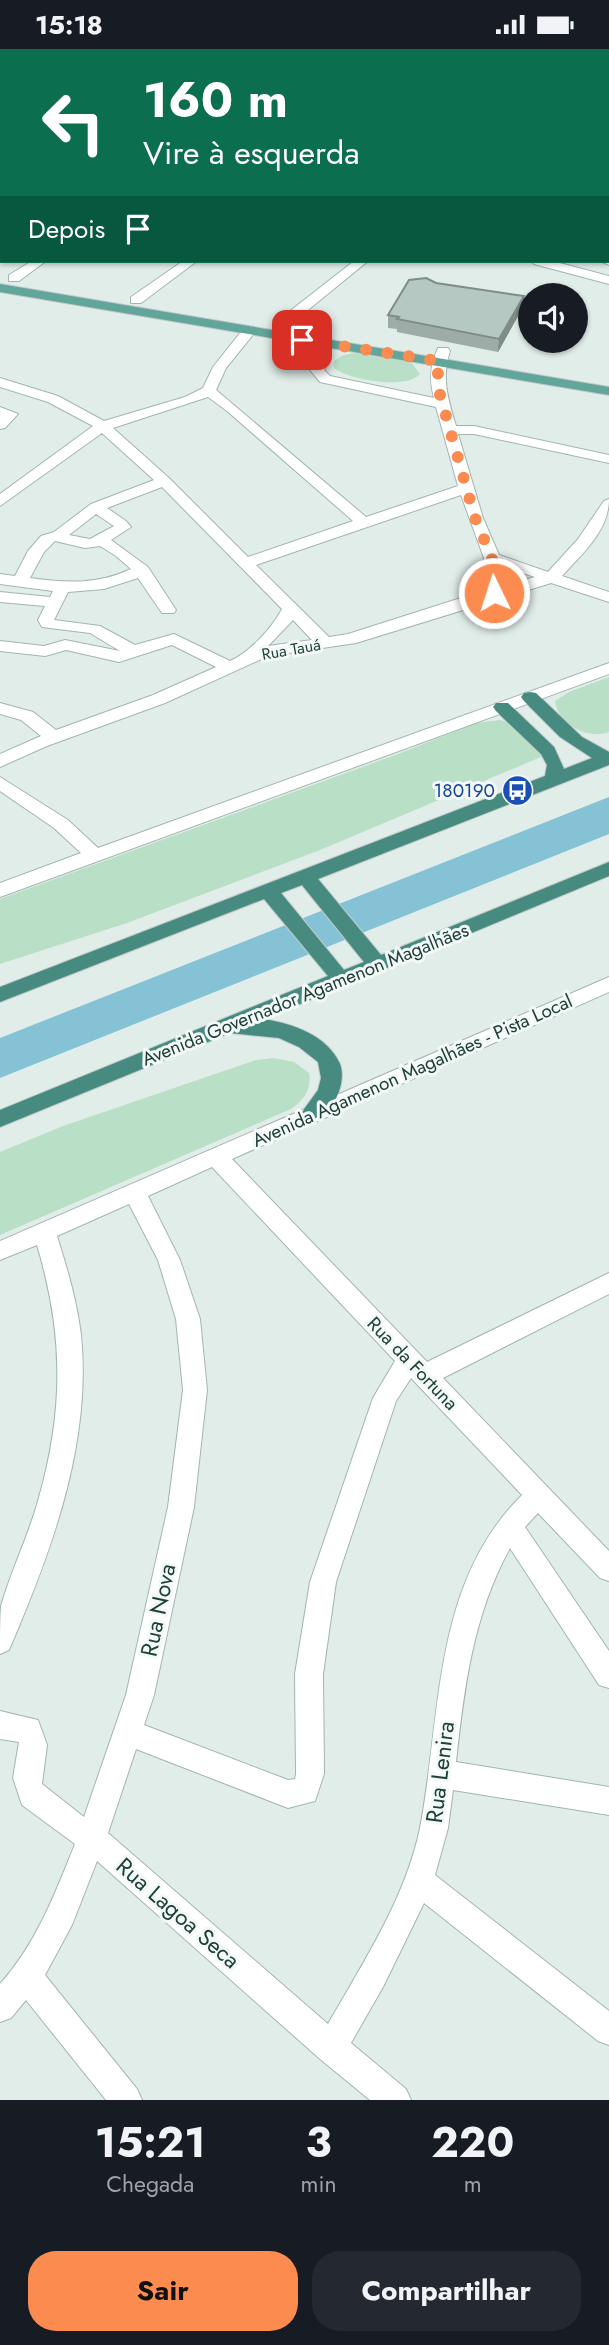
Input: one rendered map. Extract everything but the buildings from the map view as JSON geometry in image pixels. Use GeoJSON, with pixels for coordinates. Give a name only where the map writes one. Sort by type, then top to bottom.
{"type":"FeatureCollection","features":[{"type":"Feature","properties":{"kind":"highway"},"geometry":{"type":"LineString","coordinates":[[530,697],[574,741],[590,753],[609,758]]}},
{"type":"Feature","properties":{"kind":"highway"},"geometry":{"type":"LineString","coordinates":[[502,707],[548,751],[556,765],[554,778]]}},
{"type":"Feature","properties":{"kind":"highway"},"geometry":{"type":"LineString","coordinates":[[0,995],[609,758]]}},
{"type":"Feature","properties":{"kind":"highway","name":"Avenida Governador Agamenon Magalhães"},"geometry":{"type":"LineString","coordinates":[[0,1119],[609,869]]}},
{"type":"Feature","properties":{"kind":"highway"},"geometry":{"type":"LineString","coordinates":[[306,877],[377,964]]}},
{"type":"Feature","properties":{"kind":"highway"},"geometry":{"type":"LineString","coordinates":[[269,892],[341,979]]}},
{"type":"Feature","properties":{"kind":"highway"},"geometry":{"type":"LineString","coordinates":[[228,1025],[271,1028],[303,1040],[325,1055],[332,1067],[332,1079],[329,1091],[313,1112]]}},
{"type":"Feature","properties":{"kind":"main road"},"geometry":{"type":"LineString","coordinates":[[7,276],[281,325],[609,391]]}},
{"type":"Feature","properties":{"kind":"main road"},"geometry":{"type":"LineString","coordinates":[[0,288],[250,331],[609,378]]}},
{"type":"Feature","properties":{"kind":"street"},"geometry":{"type":"LineString","coordinates":[[7,276],[36,263]]}},
{"type":"Feature","properties":{"kind":"street"},"geometry":{"type":"LineString","coordinates":[[136,300],[188,263]]}},
{"type":"Feature","properties":{"kind":"street"},"geometry":{"type":"LineString","coordinates":[[281,325],[359,263]]}},
{"type":"Feature","properties":{"kind":"street"},"geometry":{"type":"LineString","coordinates":[[545,263],[609,280]]}},
{"type":"Feature","properties":{"kind":"street"},"geometry":{"type":"LineString","coordinates":[[0,501],[103,426],[190,400],[209,391],[220,367],[250,331]]}},
{"type":"Feature","properties":{"kind":"street"},"geometry":{"type":"LineString","coordinates":[[441,356],[436,380],[479,529],[492,558],[494,593]]}},
{"type":"Feature","properties":{"kind":"street"},"geometry":{"type":"LineString","coordinates":[[323,359],[317,370],[325,379],[442,404]]}},
{"type":"Feature","properties":{"kind":"street"},"geometry":{"type":"LineString","coordinates":[[1,384],[53,399],[103,426],[164,481],[325,643]]}},
{"type":"Feature","properties":{"kind":"street"},"geometry":{"type":"LineString","coordinates":[[209,391],[363,522]]}},
{"type":"Feature","properties":{"kind":"street"},"geometry":{"type":"LineString","coordinates":[[0,411],[11,414],[0,425]]}},
{"type":"Feature","properties":{"kind":"street"},"geometry":{"type":"LineString","coordinates":[[450,430],[474,430],[609,459]]}},
{"type":"Feature","properties":{"kind":"street"},"geometry":{"type":"LineString","coordinates":[[20,582],[36,551],[54,536],[96,507],[164,481]]}},
{"type":"Feature","properties":{"kind":"street"},"geometry":{"type":"LineString","coordinates":[[246,563],[467,488]]}},
{"type":"Feature","properties":{"kind":"street"},"geometry":{"type":"LineString","coordinates":[[54,536],[89,545],[121,529],[123,525],[96,507]]}},
{"type":"Feature","properties":{"kind":"street"},"geometry":{"type":"LineString","coordinates":[[551,578],[607,514]]}},
{"type":"Feature","properties":{"kind":"street"},"geometry":{"type":"LineString","coordinates":[[99,540],[121,551],[142,570],[168,610]]}},
{"type":"Feature","properties":{"kind":"street"},"geometry":{"type":"LineString","coordinates":[[492,558],[609,597]]}},
{"type":"Feature","properties":{"kind":"street"},"geometry":{"type":"LineString","coordinates":[[0,597],[60,594],[107,585],[142,570]]}},
{"type":"Feature","properties":{"kind":"street","name":"Rua Tauá"},"geometry":{"type":"LineString","coordinates":[[0,761],[159,699],[245,659],[276,650],[350,639],[494,593],[551,578]]}},
{"type":"Feature","properties":{"kind":"street"},"geometry":{"type":"LineString","coordinates":[[0,579],[60,594]]}},
{"type":"Feature","properties":{"kind":"street"},"geometry":{"type":"LineString","coordinates":[[60,594],[47,623],[94,629],[133,651]]}},
{"type":"Feature","properties":{"kind":"street"},"geometry":{"type":"LineString","coordinates":[[245,659],[284,621],[290,609]]}},
{"type":"Feature","properties":{"kind":"street"},"geometry":{"type":"LineString","coordinates":[[0,646],[39,651],[65,645],[119,657],[174,639],[228,667]]}},
{"type":"Feature","properties":{"kind":"street"},"geometry":{"type":"LineString","coordinates":[[0,890],[609,668]]}},
{"type":"Feature","properties":{"kind":"street"},"geometry":{"type":"LineString","coordinates":[[0,708],[27,716],[55,738]]}},
{"type":"Feature","properties":{"kind":"street"},"geometry":{"type":"LineString","coordinates":[[0,783],[61,824],[93,854]]}},
{"type":"Feature","properties":{"kind":"street","name":"Avenida Agamenon Magalhães - Pista Local"},"geometry":{"type":"LineString","coordinates":[[216,1157],[313,1112],[609,984]]}},
{"type":"Feature","properties":{"kind":"street"},"geometry":{"type":"LineString","coordinates":[[0,1251],[216,1157]]}},
{"type":"Feature","properties":{"kind":"street","name":"Rua da Fortuna"},"geometry":{"type":"LineString","coordinates":[[216,1157],[609,1569]]}},
{"type":"Feature","properties":{"kind":"street","name":"Rua Nova"},"geometry":{"type":"LineString","coordinates":[[0,2007],[27,1977],[62,1915],[92,1837],[140,1695],[181,1507],[195,1390],[188,1319],[169,1260],[135,1193]]}},
{"type":"Feature","properties":{"kind":"street"},"geometry":{"type":"LineString","coordinates":[[0,1641],[40,1542],[55,1493],[66,1423],[70,1350],[61,1285],[44,1231]]}},
{"type":"Feature","properties":{"kind":"street"},"geometry":{"type":"LineString","coordinates":[[127,1732],[288,1794],[305,1791],[310,1774],[309,1674],[323,1582],[385,1398],[396,1378],[609,1283]]}},
{"type":"Feature","properties":{"kind":"street","name":"Rua Lenira"},"geometry":{"type":"LineString","coordinates":[[331,2048],[372,1976],[419,1881],[434,1828],[449,1703],[462,1632],[486,1566],[509,1525],[538,1496]]}},
{"type":"Feature","properties":{"kind":"street"},"geometry":{"type":"LineString","coordinates":[[509,1525],[609,1675]]}},
{"type":"Feature","properties":{"kind":"street","name":"Rua Lagoa Seca"},"geometry":{"type":"LineString","coordinates":[[0,1724],[28,1730],[34,1737],[35,1746],[26,1780],[34,1797],[92,1837],[331,2048],[395,2100]]}},
{"type":"Feature","properties":{"kind":"street"},"geometry":{"type":"LineString","coordinates":[[440,1774],[609,1801]]}},
{"type":"Feature","properties":{"kind":"street"},"geometry":{"type":"LineString","coordinates":[[419,1881],[609,2030]]}},
{"type":"Feature","properties":{"kind":"street"},"geometry":{"type":"LineString","coordinates":[[27,1977],[126,2100]]}},
{"type":"Feature","properties":{"kind":"green space"},"geometry":{"type":"Polygon","coordinates":[[[354,353],[411,362],[420,374],[413,379],[391,382],[364,379],[334,368],[334,361],[343,355],[354,353]]]}},
{"type":"Feature","properties":{"kind":"green space"},"geometry":{"type":"Polygon","coordinates":[[[609,677],[609,732],[583,732],[562,717],[555,701],[569,692],[609,677]]]}},
{"type":"Feature","properties":{"kind":"green space"},"geometry":{"type":"Polygon","coordinates":[[[500,720],[511,723],[541,757],[320,850],[127,923],[0,964],[0,899],[476,723],[500,720]]]}},
{"type":"Feature","properties":{"kind":"green space"},"geometry":{"type":"Polygon","coordinates":[[[273,1058],[294,1062],[309,1073],[306,1094],[291,1109],[0,1235],[0,1152],[63,1126],[256,1060],[273,1058]]]}},
{"type":"Feature","properties":{"kind":"water"},"geometry":{"type":"Polygon","coordinates":[[[609,797],[609,834],[0,1078],[0,1038],[609,797]]]}},
{"type":"Feature","properties":{"kind":"place","name":"180190"},"geometry":{"type":"Point","coordinates":[518,790]}},
{"type":"Feature","properties":{"kind":"route"},"geometry":{"type":"LineString","coordinates":[[302,340],[439,361],[437,384],[475,518],[492,558],[494,593]]}}]}
